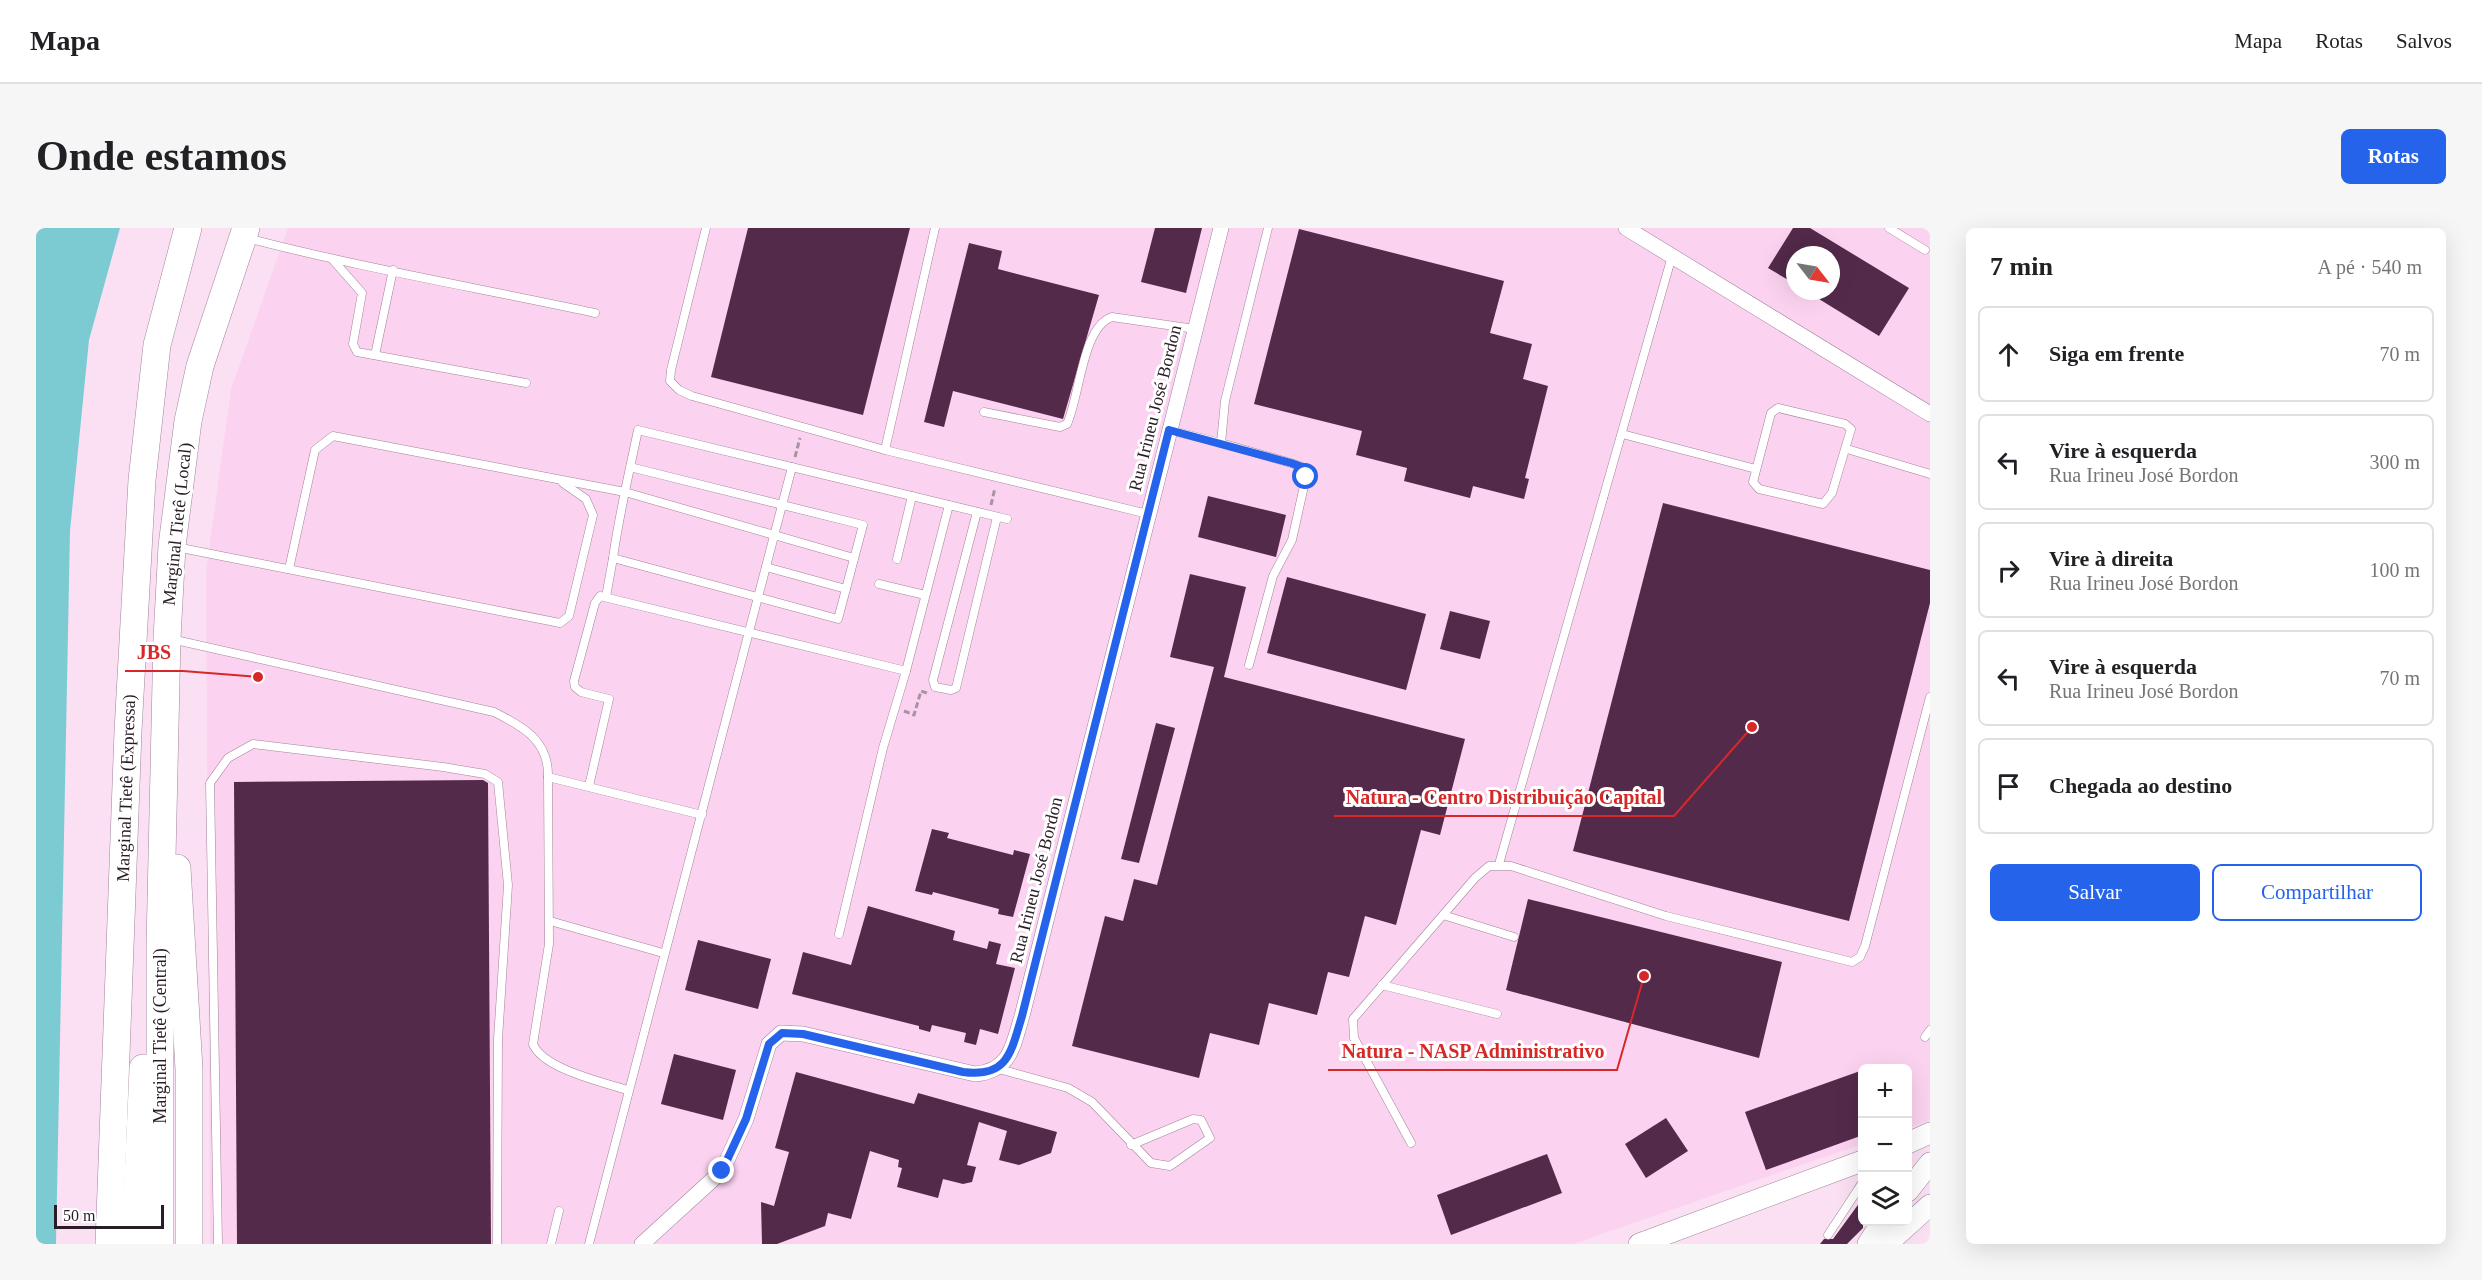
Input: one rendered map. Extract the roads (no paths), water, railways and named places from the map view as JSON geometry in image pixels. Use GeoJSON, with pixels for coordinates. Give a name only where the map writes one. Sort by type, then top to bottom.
{"type":"FeatureCollection","features":[{"type":"Feature","properties":{"kind":"highway","name":"Marginal Tietê (Expressa)"},"geometry":{"type":"LineString","coordinates":[[109,1244],[128,731],[142,480],[157,345],[188,228]]}},
{"type":"Feature","properties":{"kind":"highway","name":"Marginal Tietê (Local)"},"geometry":{"type":"LineString","coordinates":[[162,829],[172,546],[188,421],[200,366],[244,232]]}},
{"type":"Feature","properties":{"kind":"highway","name":"Marginal Tietê (Central)"},"geometry":{"type":"LineString","coordinates":[[160,1244],[162,829]]}},
{"type":"Feature","properties":{"kind":"highway"},"geometry":{"type":"LineString","coordinates":[[162,829],[178,869],[189,1070],[189,1244]]}},
{"type":"Feature","properties":{"kind":"highway"},"geometry":{"type":"LineString","coordinates":[[135,1244],[144,1029],[160,945]]}},
{"type":"Feature","properties":{"kind":"street","name":"Rua Irineu José Bordon"},"geometry":{"type":"LineString","coordinates":[[999,1069],[1012,1048],[1022,1016],[1221,228]]}},
{"type":"Feature","properties":{"kind":"street"},"geometry":{"type":"LineString","coordinates":[[1626,228],[1930,414]]}},
{"type":"Feature","properties":{"kind":"street"},"geometry":{"type":"LineString","coordinates":[[642,1244],[722,1171],[746,1119],[769,1044],[782,1033],[803,1034],[963,1072],[987,1073],[999,1069]]}},
{"type":"Feature","properties":{"kind":"street"},"geometry":{"type":"LineString","coordinates":[[1912,1141],[1930,1132]]}},
{"type":"Feature","properties":{"kind":"street"},"geometry":{"type":"LineString","coordinates":[[1643,1243],[1858,1163]]}},
{"type":"Feature","properties":{"kind":"street"},"geometry":{"type":"LineString","coordinates":[[1912,1186],[1923,1172]]}},
{"type":"Feature","properties":{"kind":"street"},"geometry":{"type":"LineString","coordinates":[[1897,1228],[1923,1172]]}},
{"type":"Feature","properties":{"kind":"street"},"geometry":{"type":"LineString","coordinates":[[1868,1244],[1897,1228],[1930,1205]]}},
{"type":"Feature","properties":{"kind":"lane"},"geometry":{"type":"LineString","coordinates":[[706,228],[670,381],[679,390],[692,396],[885,450],[1148,514]]}},
{"type":"Feature","properties":{"kind":"lane"},"geometry":{"type":"LineString","coordinates":[[885,450],[935,228]]}},
{"type":"Feature","properties":{"kind":"lane"},"geometry":{"type":"LineString","coordinates":[[1221,443],[1225,401],[1268,228]]}},
{"type":"Feature","properties":{"kind":"lane"},"geometry":{"type":"LineString","coordinates":[[1889,228],[1925,250]]}},
{"type":"Feature","properties":{"kind":"lane"},"geometry":{"type":"LineString","coordinates":[[244,232],[333,260],[393,270],[595,313]]}},
{"type":"Feature","properties":{"kind":"lane"},"geometry":{"type":"LineString","coordinates":[[1499,864],[1672,256]]}},
{"type":"Feature","properties":{"kind":"lane"},"geometry":{"type":"LineString","coordinates":[[333,260],[362,293],[352,344],[357,352],[526,383]]}},
{"type":"Feature","properties":{"kind":"lane"},"geometry":{"type":"LineString","coordinates":[[375,355],[393,270]]}},
{"type":"Feature","properties":{"kind":"lane"},"geometry":{"type":"LineString","coordinates":[[984,412],[1060,427],[1067,424],[1092,333],[1102,320],[1112,317],[1195,329]]}},
{"type":"Feature","properties":{"kind":"lane"},"geometry":{"type":"LineString","coordinates":[[1778,408],[1845,424],[1851,429],[1847,449],[1832,493],[1822,504],[1759,489],[1753,482],[1756,469],[1771,413],[1778,408]]}},
{"type":"Feature","properties":{"kind":"lane"},"geometry":{"type":"LineString","coordinates":[[606,597],[638,430],[1007,519]]}},
{"type":"Feature","properties":{"kind":"lane"},"geometry":{"type":"LineString","coordinates":[[1169,430],[1291,463],[1302,467],[1306,477],[1292,540],[1273,576],[1249,665]]}},
{"type":"Feature","properties":{"kind":"lane"},"geometry":{"type":"LineString","coordinates":[[1623,434],[1756,469]]}},
{"type":"Feature","properties":{"kind":"lane"},"geometry":{"type":"LineString","coordinates":[[289,569],[315,450],[333,436],[562,482],[625,492],[854,558]]}},
{"type":"Feature","properties":{"kind":"lane"},"geometry":{"type":"LineString","coordinates":[[1847,449],[1930,474]]}},
{"type":"Feature","properties":{"kind":"lane"},"geometry":{"type":"LineString","coordinates":[[613,558],[837,619],[863,525],[630,467]]}},
{"type":"Feature","properties":{"kind":"lane"},"geometry":{"type":"LineString","coordinates":[[589,1244],[627,1090],[702,815],[792,467]]}},
{"type":"Feature","properties":{"kind":"lane"},"geometry":{"type":"LineString","coordinates":[[172,546],[560,623],[569,616],[593,515],[586,499],[562,482]]}},
{"type":"Feature","properties":{"kind":"lane"},"geometry":{"type":"LineString","coordinates":[[897,559],[912,496]]}},
{"type":"Feature","properties":{"kind":"lane"},"geometry":{"type":"LineString","coordinates":[[839,934],[949,505]]}},
{"type":"Feature","properties":{"kind":"lane"},"geometry":{"type":"LineString","coordinates":[[977,512],[933,680],[936,687],[956,688],[993,516]]}},
{"type":"Feature","properties":{"kind":"lane"},"geometry":{"type":"LineString","coordinates":[[766,567],[846,589]]}},
{"type":"Feature","properties":{"kind":"lane"},"geometry":{"type":"LineString","coordinates":[[879,584],[925,595]]}},
{"type":"Feature","properties":{"kind":"lane"},"geometry":{"type":"LineString","coordinates":[[589,786],[609,699],[581,692],[575,687],[574,681],[595,603],[600,596],[906,671]]}},
{"type":"Feature","properties":{"kind":"lane"},"geometry":{"type":"LineString","coordinates":[[167,638],[495,712],[522,726],[548,759],[550,921],[547,971],[534,1036],[536,1051],[573,1072],[627,1090]]}},
{"type":"Feature","properties":{"kind":"lane"},"geometry":{"type":"LineString","coordinates":[[1411,1143],[1354,1038],[1353,1019],[1475,878],[1489,866],[1499,864],[1666,916],[1852,962],[1860,957],[1865,946],[1930,697]]}},
{"type":"Feature","properties":{"kind":"lane"},"geometry":{"type":"LineString","coordinates":[[218,1244],[210,783],[228,758],[253,744],[443,767],[485,774],[498,782],[508,885],[498,1039],[497,1244]]}},
{"type":"Feature","properties":{"kind":"lane"},"geometry":{"type":"LineString","coordinates":[[548,777],[702,815]]}},
{"type":"Feature","properties":{"kind":"lane"},"geometry":{"type":"LineString","coordinates":[[1443,915],[1514,937]]}},
{"type":"Feature","properties":{"kind":"lane"},"geometry":{"type":"LineString","coordinates":[[550,921],[663,953]]}},
{"type":"Feature","properties":{"kind":"lane"},"geometry":{"type":"LineString","coordinates":[[1382,986],[1497,1014]]}},
{"type":"Feature","properties":{"kind":"lane"},"geometry":{"type":"LineString","coordinates":[[999,1069],[1068,1088],[1092,1102],[1131,1145],[1151,1162],[1170,1166],[1210,1138],[1201,1120],[1193,1119],[1131,1145]]}},
{"type":"Feature","properties":{"kind":"lane"},"geometry":{"type":"LineString","coordinates":[[1828,1235],[1858,1194]]}},
{"type":"Feature","properties":{"kind":"lane"},"geometry":{"type":"LineString","coordinates":[[551,1244],[559,1211]]}},
{"type":"Feature","properties":{"kind":"water"},"geometry":{"type":"Polygon","coordinates":[[[36,228],[120,228],[89,340],[70,531],[56,1244],[36,1244],[36,228]]]}},
{"type":"Feature","properties":{"kind":"place","name":"JBS"},"geometry":{"type":"Point","coordinates":[258,677]}},
{"type":"Feature","properties":{"kind":"place","name":"Natura - Centro Distribuição Capital"},"geometry":{"type":"Point","coordinates":[1752,727]}},
{"type":"Feature","properties":{"kind":"place","name":"Natura - NASP Administrativo"},"geometry":{"type":"Point","coordinates":[1644,976]}}]}
